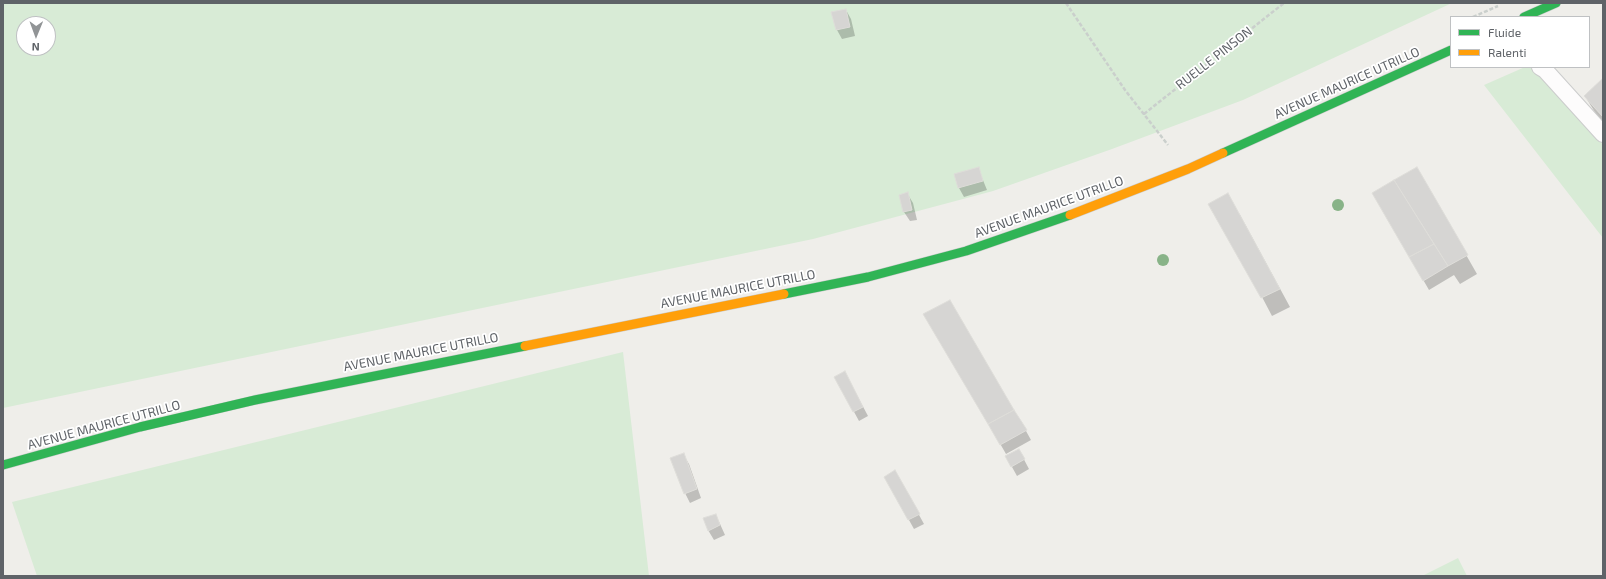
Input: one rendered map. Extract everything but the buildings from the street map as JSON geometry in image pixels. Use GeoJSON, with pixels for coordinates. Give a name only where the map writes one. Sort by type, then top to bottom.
{"type":"FeatureCollection","features":[{"type":"Feature","properties":{"kind":"main road"},"geometry":{"type":"LineString","coordinates":[[1526,16],[1556,3]]}},
{"type":"Feature","properties":{"kind":"main road","name":"AVENUE MAURICE UTRILLO"},"geometry":{"type":"LineString","coordinates":[[3,465],[140,427],[255,400],[868,277],[966,250],[1040,226],[1188,169],[1450,50]]}},
{"type":"Feature","properties":{"kind":"lane"},"geometry":{"type":"LineString","coordinates":[[1542,68],[1546,70],[1603,134]]}},
{"type":"Feature","properties":{"kind":"path"},"geometry":{"type":"LineString","coordinates":[[1066,3],[1125,90],[1188,169]]}},
{"type":"Feature","properties":{"kind":"path","name":"RUELLE PINSON"},"geometry":{"type":"LineString","coordinates":[[1144,114],[1284,3]]}},
{"type":"Feature","properties":{"kind":"path"},"geometry":{"type":"LineString","coordinates":[[1475,16],[1504,3]]}},
{"type":"Feature","properties":{"kind":"green space"},"geometry":{"type":"Polygon","coordinates":[[[3,3],[1452,3],[1243,100],[1112,149],[993,191],[813,239],[3,408],[3,3]]]}},
{"type":"Feature","properties":{"kind":"green space"},"geometry":{"type":"Polygon","coordinates":[[[1523,68],[1531,68],[1570,106],[1603,145],[1603,238],[1484,85],[1523,68]]]}},
{"type":"Feature","properties":{"kind":"green space"},"geometry":{"type":"Polygon","coordinates":[[[623,352],[649,576],[37,576],[12,502],[623,352]]]}},
{"type":"Feature","properties":{"kind":"green space"},"geometry":{"type":"Polygon","coordinates":[[[1458,558],[1467,576],[1422,576],[1458,558]]]}},
{"type":"Feature","properties":{"kind":"traffic: fast"},"geometry":{"type":"LineString","coordinates":[[1526,16],[1556,3]]}},
{"type":"Feature","properties":{"kind":"traffic: fast"},"geometry":{"type":"LineString","coordinates":[[1223,153],[1450,50]]}},
{"type":"Feature","properties":{"kind":"traffic: fast"},"geometry":{"type":"LineString","coordinates":[[784,294],[868,277],[966,251],[1070,215]]}},
{"type":"Feature","properties":{"kind":"traffic: fast"},"geometry":{"type":"LineString","coordinates":[[3,465],[140,427],[255,400],[525,346]]}},
{"type":"Feature","properties":{"kind":"traffic: slow"},"geometry":{"type":"LineString","coordinates":[[1070,215],[1188,169],[1223,153]]}},
{"type":"Feature","properties":{"kind":"traffic: slow"},"geometry":{"type":"LineString","coordinates":[[525,346],[784,294]]}}]}
